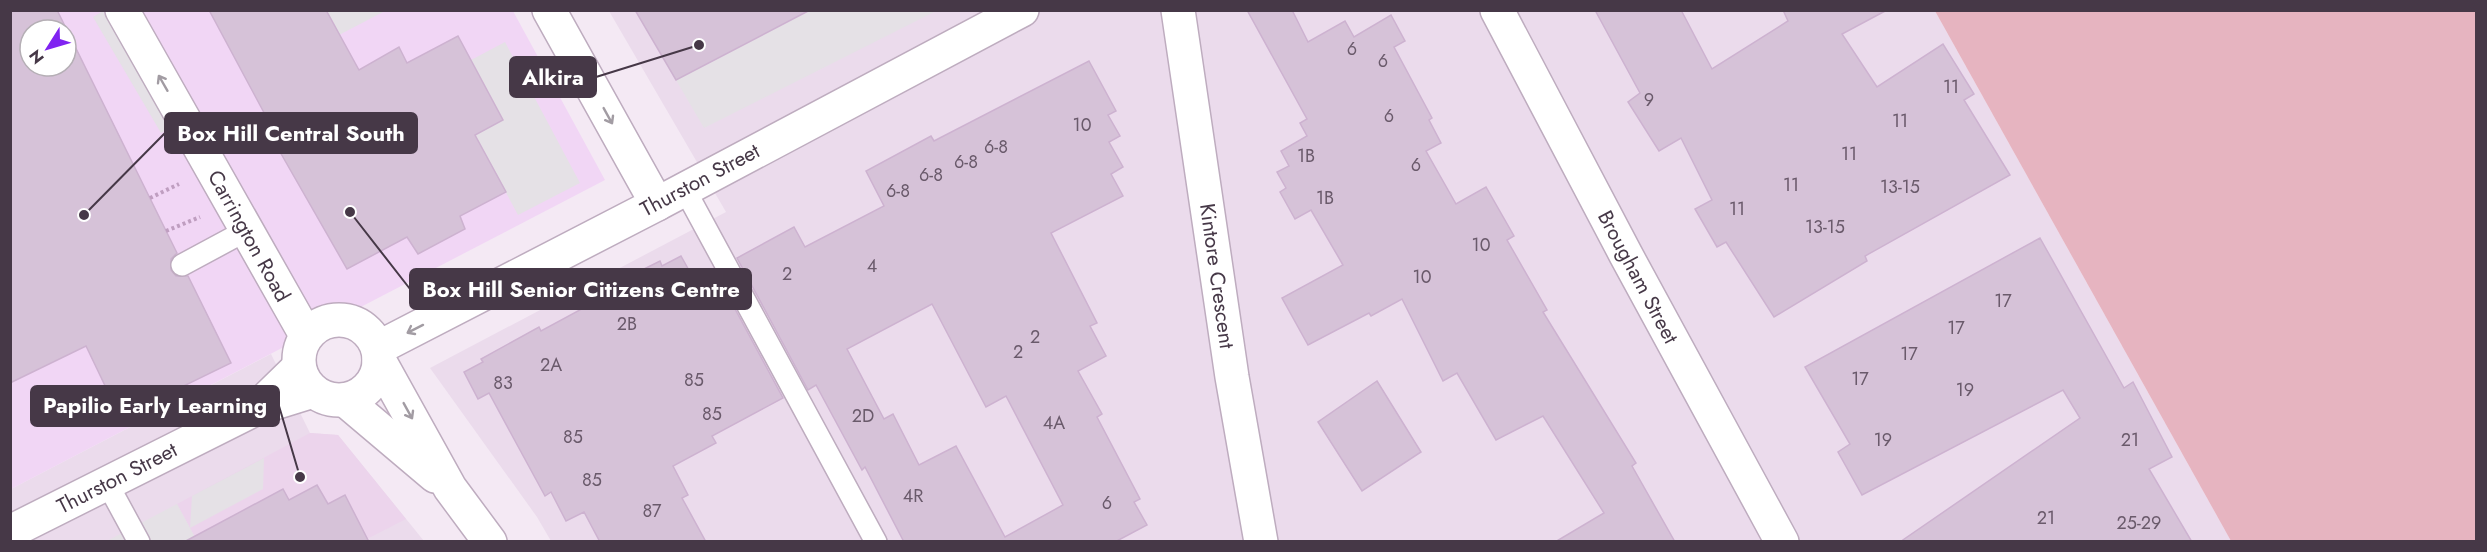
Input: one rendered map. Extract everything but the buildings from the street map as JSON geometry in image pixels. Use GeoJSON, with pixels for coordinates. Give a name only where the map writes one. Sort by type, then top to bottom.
{"type":"FeatureCollection","features":[{"type":"Feature","properties":{"kind":"street","name":"Carrington Road"},"geometry":{"type":"LineString","coordinates":[[122,10],[306,335]]}},
{"type":"Feature","properties":{"kind":"street"},"geometry":{"type":"LineString","coordinates":[[549,10],[657,204]]}},
{"type":"Feature","properties":{"kind":"street","name":"Thurston Street"},"geometry":{"type":"LineString","coordinates":[[379,354],[684,188],[1022,10]]}},
{"type":"Feature","properties":{"kind":"street","name":"Kintore Crescent"},"geometry":{"type":"LineString","coordinates":[[1178,10],[1232,377],[1261,542]]}},
{"type":"Feature","properties":{"kind":"street","name":"Brougham Street"},"geometry":{"type":"LineString","coordinates":[[1497,10],[1626,255],[1782,542]]}},
{"type":"Feature","properties":{"kind":"street"},"geometry":{"type":"LineString","coordinates":[[379,354],[377,374],[364,392],[345,400],[331,400],[306,379],[298,353],[306,335],[316,326],[329,320],[351,321],[361,326],[371,336],[450,488],[490,542]]}},
{"type":"Feature","properties":{"kind":"street","name":"Thurston Street"},"geometry":{"type":"LineString","coordinates":[[10,532],[255,409],[306,379]]}},
{"type":"Feature","properties":{"kind":"street"},"geometry":{"type":"LineString","coordinates":[[345,400],[450,488]]}},
{"type":"Feature","properties":{"kind":"lane"},"geometry":{"type":"LineString","coordinates":[[684,188],[876,542]]}},
{"type":"Feature","properties":{"kind":"lane"},"geometry":{"type":"LineString","coordinates":[[182,265],[247,230]]}},
{"type":"Feature","properties":{"kind":"lane"},"geometry":{"type":"LineString","coordinates":[[107,483],[139,542]]}},
{"type":"Feature","properties":{"kind":"path"},"geometry":{"type":"LineString","coordinates":[[150,198],[179,184]]}},
{"type":"Feature","properties":{"kind":"shaded area"},"geometry":{"type":"Polygon","coordinates":[[[11,11],[513,11],[605,180],[11,489],[11,11]]]}},
{"type":"Feature","properties":{"kind":"shaded area"},"geometry":{"type":"Polygon","coordinates":[[[103,11],[171,128],[161,133],[93,17],[103,11]]]}},
{"type":"Feature","properties":{"kind":"shaded area"},"geometry":{"type":"Polygon","coordinates":[[[326,11],[385,11],[339,35],[326,11]]]}},
{"type":"Feature","properties":{"kind":"shaded area"},"geometry":{"type":"Polygon","coordinates":[[[609,11],[1935,11],[2231,541],[551,541],[537,517],[430,368],[726,212],[609,11]]]}},
{"type":"Feature","properties":{"kind":"shaded area"},"geometry":{"type":"Polygon","coordinates":[[[810,11],[936,11],[704,128],[676,80],[810,11]]]}},
{"type":"Feature","properties":{"kind":"shaded area"},"geometry":{"type":"Polygon","coordinates":[[[1935,11],[2476,11],[2476,541],[2231,541],[1935,11]]]}},
{"type":"Feature","properties":{"kind":"shaded area"},"geometry":{"type":"Polygon","coordinates":[[[505,42],[580,183],[518,215],[475,135],[503,120],[471,60],[505,42]]]}},
{"type":"Feature","properties":{"kind":"shaded area"},"geometry":{"type":"Polygon","coordinates":[[[271,354],[310,433],[338,435],[424,541],[11,542],[11,489],[271,354]]]}},
{"type":"Feature","properties":{"kind":"shaded area"},"geometry":{"type":"Polygon","coordinates":[[[310,433],[338,435],[406,519],[363,541],[197,541],[177,504],[310,433]]]}},
{"type":"Feature","properties":{"kind":"shaded area"},"geometry":{"type":"Polygon","coordinates":[[[264,458],[263,489],[190,528],[192,496],[264,458]]]}},
{"type":"Feature","properties":{"kind":"shaded area"},"geometry":{"type":"Polygon","coordinates":[[[177,504],[197,541],[105,542],[177,504]]]}},
{"type":"Feature","properties":{"kind":"place","name":"Alkira"},"geometry":{"type":"Point","coordinates":[699,45]}},
{"type":"Feature","properties":{"kind":"place","name":"Box Hill Senior Citizens Centre"},"geometry":{"type":"Point","coordinates":[350,212]}},
{"type":"Feature","properties":{"kind":"place","name":"Box Hill Central South"},"geometry":{"type":"Point","coordinates":[84,215]}},
{"type":"Feature","properties":{"kind":"place","name":"Papilio Early Learning"},"geometry":{"type":"Point","coordinates":[300,477]}}]}
